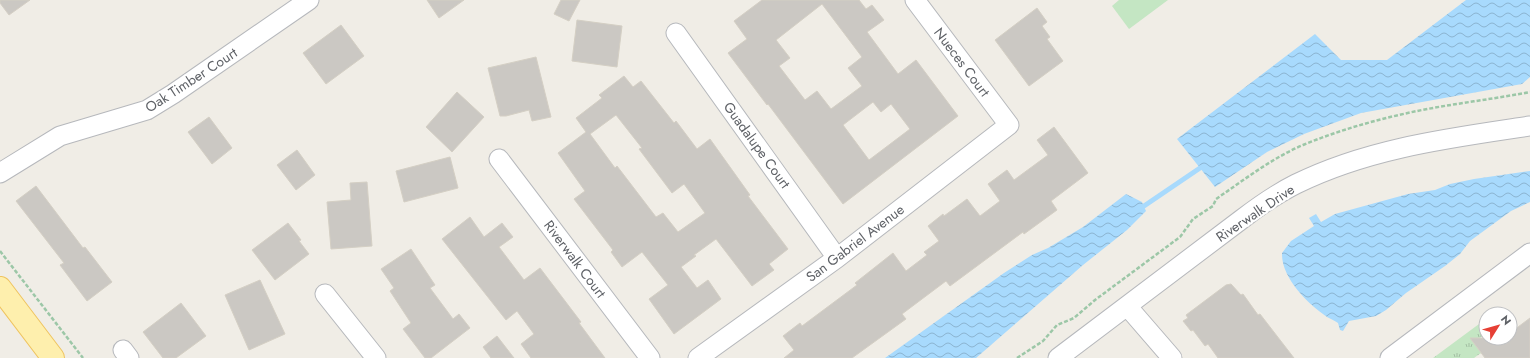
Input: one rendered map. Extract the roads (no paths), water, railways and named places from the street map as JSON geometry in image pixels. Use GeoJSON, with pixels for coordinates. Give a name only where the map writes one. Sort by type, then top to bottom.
{"type":"FeatureCollection","features":[{"type":"Feature","properties":{"kind":"main road"},"geometry":{"type":"LineString","coordinates":[[3,298],[52,358]]}},
{"type":"Feature","properties":{"kind":"street","name":"Oak Timber Court"},"geometry":{"type":"LineString","coordinates":[[0,173],[60,136],[147,110],[173,94],[309,0]]}},
{"type":"Feature","properties":{"kind":"street","name":"Nueces Court"},"geometry":{"type":"LineString","coordinates":[[915,0],[1009,125]]}},
{"type":"Feature","properties":{"kind":"street","name":"Guadalupe Court"},"geometry":{"type":"LineString","coordinates":[[676,33],[837,258]]}},
{"type":"Feature","properties":{"kind":"street","name":"San Gabriel Avenue"},"geometry":{"type":"LineString","coordinates":[[698,358],[837,258],[1009,125]]}},
{"type":"Feature","properties":{"kind":"street","name":"Riverwalk Drive"},"geometry":{"type":"LineString","coordinates":[[1058,358],[1268,200],[1294,185],[1348,162],[1411,145],[1530,126]]}},
{"type":"Feature","properties":{"kind":"street","name":"Riverwalk Court"},"geometry":{"type":"LineString","coordinates":[[499,159],[650,358]]}},
{"type":"Feature","properties":{"kind":"street"},"geometry":{"type":"LineString","coordinates":[[1390,358],[1530,253]]}},
{"type":"Feature","properties":{"kind":"street"},"geometry":{"type":"LineString","coordinates":[[325,294],[376,358]]}},
{"type":"Feature","properties":{"kind":"street"},"geometry":{"type":"LineString","coordinates":[[1127,306],[1172,358]]}},
{"type":"Feature","properties":{"kind":"water"},"geometry":{"type":"Polygon","coordinates":[[[1466,0],[1530,0],[1530,77],[1522,84],[1361,113],[1304,134],[1267,152],[1215,187],[1177,139],[1315,34],[1341,60],[1387,60],[1466,0]]]}},
{"type":"Feature","properties":{"kind":"water"},"geometry":{"type":"Polygon","coordinates":[[[1530,171],[1530,202],[1511,211],[1470,241],[1460,254],[1406,293],[1386,310],[1376,316],[1349,321],[1343,331],[1340,330],[1338,323],[1320,312],[1304,298],[1297,290],[1286,272],[1282,253],[1291,241],[1314,226],[1309,218],[1316,214],[1321,222],[1335,214],[1408,194],[1435,190],[1450,184],[1474,179],[1530,171]]]}},
{"type":"Feature","properties":{"kind":"water"},"geometry":{"type":"Polygon","coordinates":[[[1126,194],[1142,202],[1146,211],[1127,230],[1083,265],[976,358],[885,358],[1004,273],[1032,255],[1048,248],[1083,227],[1126,194]]]}},
{"type":"Feature","properties":{"kind":"waterway"},"geometry":{"type":"LineString","coordinates":[[1144,206],[1200,168]]}}]}
